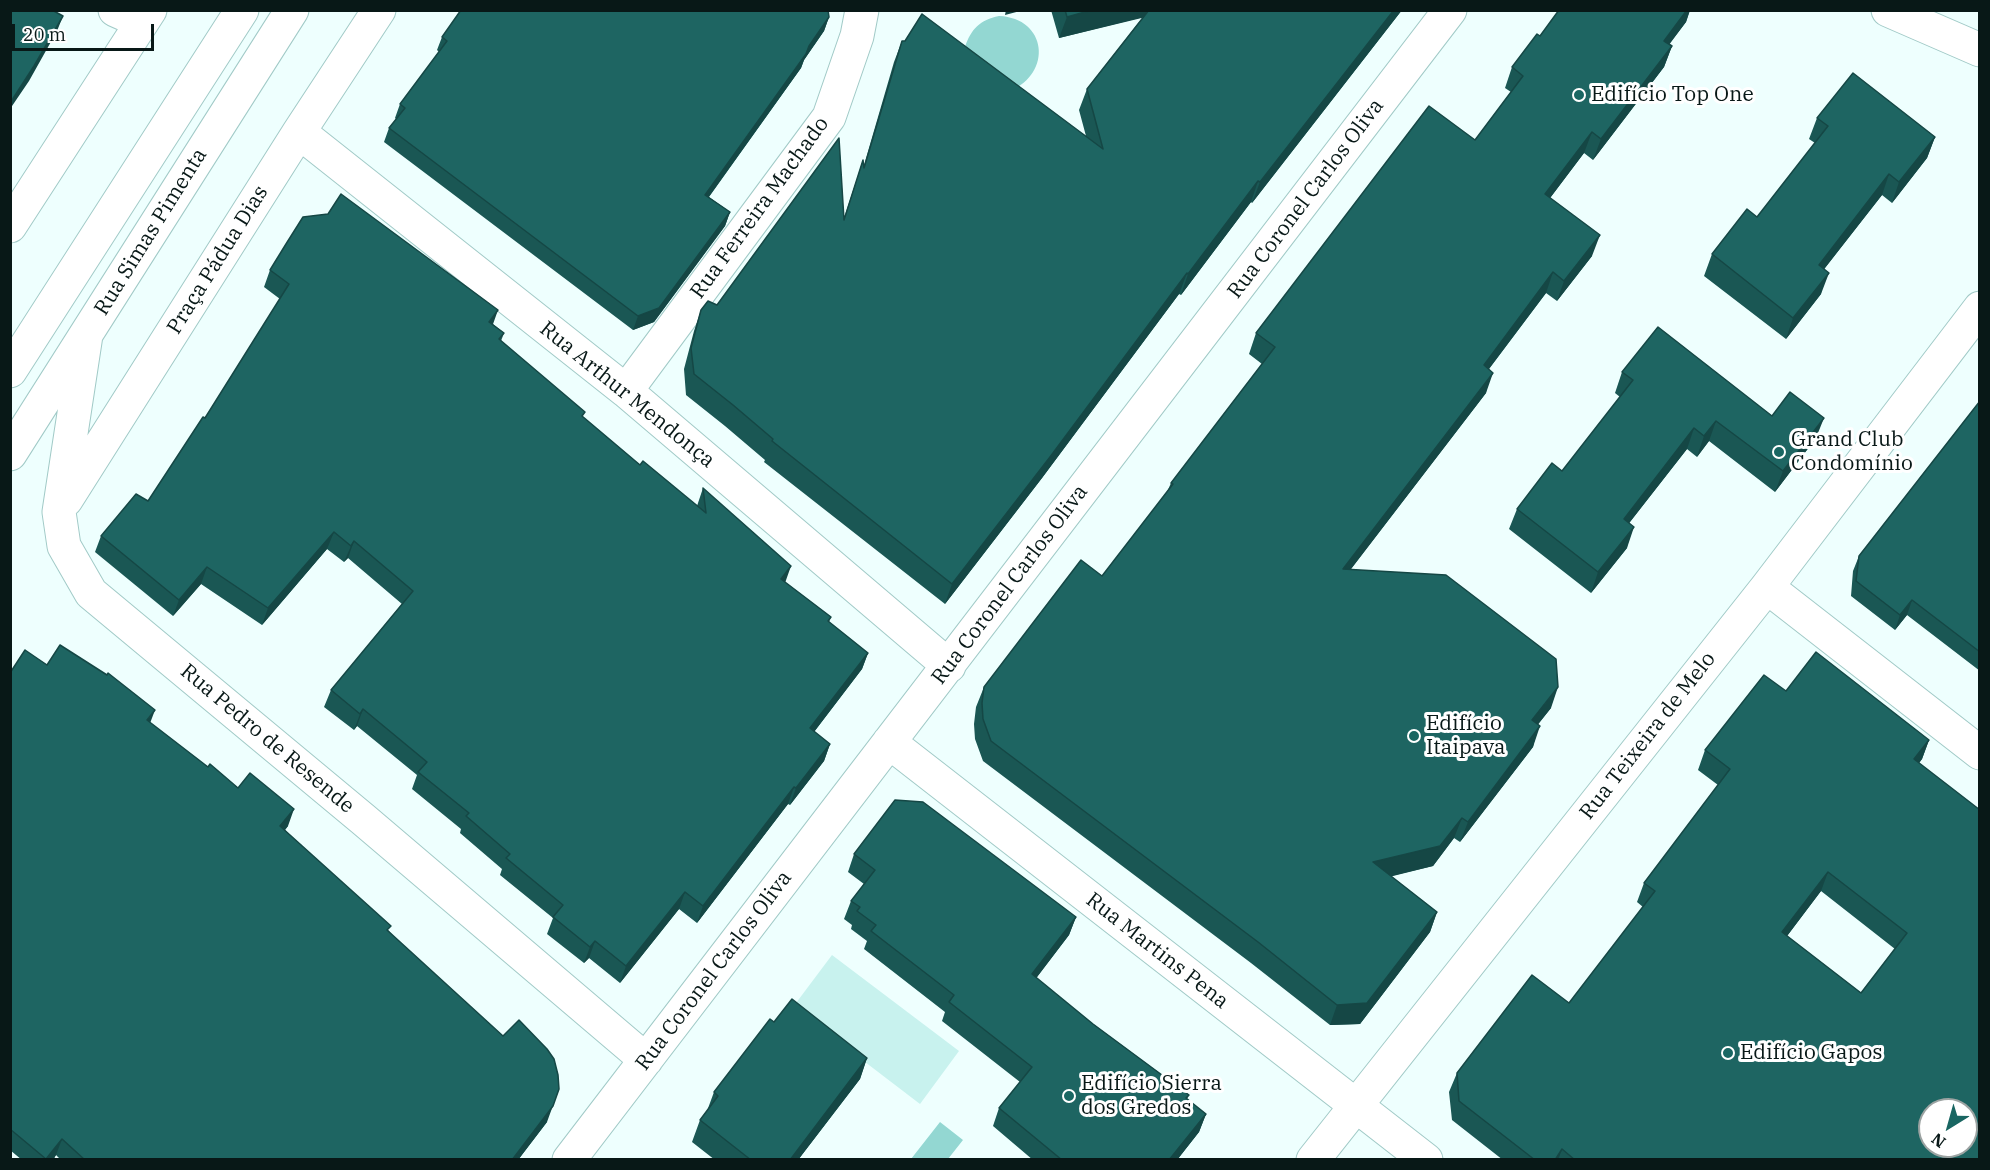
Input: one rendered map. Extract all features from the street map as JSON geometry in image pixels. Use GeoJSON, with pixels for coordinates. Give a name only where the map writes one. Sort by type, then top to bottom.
{"type":"FeatureCollection","features":[{"type":"Feature","properties":{"kind":"street","name":"Rua Simas Pimenta"},"geometry":{"type":"LineString","coordinates":[[10,371],[242,10]]}},
{"type":"Feature","properties":{"kind":"street","name":"Rua Simas Pimenta"},"geometry":{"type":"LineString","coordinates":[[10,454],[292,10]]}},
{"type":"Feature","properties":{"kind":"street","name":"Praça Pádua Dias"},"geometry":{"type":"LineString","coordinates":[[59,512],[299,132],[379,10]]}},
{"type":"Feature","properties":{"kind":"street","name":"Rua Ferreira Machado"},"geometry":{"type":"LineString","coordinates":[[626,391],[829,117],[857,36],[862,10]]}},
{"type":"Feature","properties":{"kind":"street","name":"Rua Coronel Carlos Oliva"},"geometry":{"type":"LineString","coordinates":[[569,1160],[1450,10]]}},
{"type":"Feature","properties":{"kind":"street"},"geometry":{"type":"LineString","coordinates":[[1888,10],[1980,50]]}},
{"type":"Feature","properties":{"kind":"street"},"geometry":{"type":"LineString","coordinates":[[10,226],[136,14]]}},
{"type":"Feature","properties":{"kind":"street","name":"Rua Arthur Mendonça"},"geometry":{"type":"LineString","coordinates":[[299,132],[626,391],[949,666]]}},
{"type":"Feature","properties":{"kind":"street","name":"Rua Teixeira de Melo"},"geometry":{"type":"LineString","coordinates":[[1313,1160],[1767,587],[1977,316]]}},
{"type":"Feature","properties":{"kind":"street","name":"Rua Pedro de Resende"},"geometry":{"type":"LineString","coordinates":[[86,335],[59,512],[64,546],[91,593],[364,820],[646,1060]]}},
{"type":"Feature","properties":{"kind":"street"},"geometry":{"type":"LineString","coordinates":[[1767,587],[1980,753]]}},
{"type":"Feature","properties":{"kind":"street","name":"Rua Martins Pena"},"geometry":{"type":"LineString","coordinates":[[889,742],[1426,1160]]}},
{"type":"Feature","properties":{"kind":"shaded area"},"geometry":{"type":"Polygon","coordinates":[[[999,16],[1015,19],[1027,26],[1035,36],[1039,48],[1038,60],[1033,72],[1024,83],[1010,91],[965,47],[977,26],[999,16]]]}},
{"type":"Feature","properties":{"kind":"shaded area"},"geometry":{"type":"Polygon","coordinates":[[[832,955],[959,1051],[920,1104],[793,1007],[832,955]]]}},
{"type":"Feature","properties":{"kind":"shaded area"},"geometry":{"type":"Polygon","coordinates":[[[940,1122],[963,1140],[948,1159],[911,1159],[940,1122]]]}},
{"type":"Feature","properties":{"kind":"building"},"geometry":{"type":"Polygon","coordinates":[[[10,10],[52,10],[63,16],[12,100],[10,99],[10,10]]]}},
{"type":"Feature","properties":{"kind":"building"},"geometry":{"type":"Polygon","coordinates":[[[461,10],[828,10],[829,17],[806,54],[705,195],[730,212],[659,308],[638,316],[389,128],[405,108],[400,104],[447,41],[442,37],[461,10]]]}},
{"type":"Feature","properties":{"kind":"building"},"geometry":{"type":"Polygon","coordinates":[[[1065,10],[1092,10],[1067,17],[1065,10]]]}},
{"type":"Feature","properties":{"kind":"building"},"geometry":{"type":"Polygon","coordinates":[[[1149,10],[1394,10],[1187,273],[952,584],[772,441],[773,439],[694,374],[691,348],[701,310],[708,301],[717,305],[839,138],[844,220],[863,160],[864,168],[902,41],[905,41],[922,14],[1103,149],[1087,89],[1149,10]]]}},
{"type":"Feature","properties":{"kind":"building"},"geometry":{"type":"Polygon","coordinates":[[[1559,10],[1687,10],[1664,41],[1672,46],[1601,139],[1592,132],[1545,194],[1600,235],[1564,281],[1553,272],[1484,365],[1493,373],[1343,569],[1446,575],[1556,659],[1558,687],[1532,720],[1540,726],[1468,822],[1462,818],[1440,846],[1373,862],[1437,912],[1367,1003],[1337,1005],[1258,942],[991,741],[983,719],[984,687],[1081,560],[1102,576],[1173,484],[1171,483],[1275,347],[1256,333],[1429,106],[1475,140],[1523,76],[1512,67],[1537,34],[1540,36],[1559,10]]]}},
{"type":"Feature","properties":{"kind":"building"},"geometry":{"type":"Polygon","coordinates":[[[1853,73],[1935,137],[1899,182],[1889,174],[1819,265],[1829,273],[1793,318],[1712,254],[1747,209],[1757,217],[1828,126],[1817,118],[1853,73]]]}},
{"type":"Feature","properties":{"kind":"building"},"geometry":{"type":"Polygon","coordinates":[[[341,194],[498,310],[489,322],[504,333],[499,339],[585,412],[582,416],[640,465],[643,461],[706,513],[703,488],[791,566],[781,579],[831,617],[828,621],[868,653],[810,728],[830,744],[796,788],[794,787],[703,906],[685,892],[626,966],[595,941],[590,947],[553,917],[563,905],[506,858],[510,854],[466,816],[469,813],[418,772],[427,762],[363,709],[360,714],[331,690],[413,591],[354,541],[351,546],[334,532],[268,608],[207,567],[179,600],[101,536],[136,494],[148,501],[203,417],[205,418],[289,284],[270,270],[286,244],[303,217],[328,214],[341,194]]]}},
{"type":"Feature","properties":{"kind":"building"},"geometry":{"type":"Polygon","coordinates":[[[1658,327],[1772,416],[1790,392],[1824,418],[1783,471],[1716,421],[1704,436],[1694,428],[1624,519],[1634,527],[1598,572],[1517,509],[1552,463],[1562,471],[1633,380],[1622,372],[1658,327]]]}},
{"type":"Feature","properties":{"kind":"building"},"geometry":{"type":"Polygon","coordinates":[[[1980,401],[1980,652],[1912,600],[1900,615],[1856,581],[1859,556],[1980,401]]]}},
{"type":"Feature","properties":{"kind":"building"},"geometry":{"type":"Polygon","coordinates":[[[60,645],[107,675],[108,673],[155,710],[147,720],[208,767],[210,764],[238,788],[250,773],[294,809],[280,826],[391,926],[387,930],[503,1036],[519,1020],[547,1049],[554,1059],[559,1089],[553,1106],[512,1160],[85,1160],[62,1139],[46,1159],[10,1129],[10,673],[25,650],[47,665],[60,645]]]}},
{"type":"Feature","properties":{"kind":"building"},"geometry":{"type":"Polygon","coordinates":[[[1816,652],[1929,740],[1914,759],[1980,810],[1980,1160],[1575,1160],[1562,1149],[1555,1160],[1535,1160],[1459,1101],[1457,1073],[1532,975],[1569,1003],[1655,891],[1644,883],[1730,769],[1705,750],[1764,675],[1786,691],[1816,652]],[[1828,872],[1782,932],[1861,993],[1907,933],[1828,872]]]}},
{"type":"Feature","properties":{"kind":"building"},"geometry":{"type":"Polygon","coordinates":[[[895,800],[923,802],[1076,917],[1032,974],[1093,1024],[1189,1095],[1186,1098],[1206,1114],[1169,1160],[1062,1160],[999,1108],[1032,1067],[949,1002],[954,995],[871,931],[876,925],[857,911],[860,907],[851,901],[875,870],[854,854],[895,800]]]}},
{"type":"Feature","properties":{"kind":"building"},"geometry":{"type":"Polygon","coordinates":[[[792,999],[867,1058],[790,1160],[751,1160],[700,1120],[718,1096],[714,1092],[770,1019],[774,1022],[792,999]]]}},
{"type":"Feature","properties":{"kind":"place","name":"Edifício Top One"},"geometry":{"type":"Point","coordinates":[1579,95]}},
{"type":"Feature","properties":{"kind":"place","name":"Grand Club Condomínio"},"geometry":{"type":"Point","coordinates":[1779,452]}},
{"type":"Feature","properties":{"kind":"place","name":"Edifício Itaipava"},"geometry":{"type":"Point","coordinates":[1414,736]}},
{"type":"Feature","properties":{"kind":"place","name":"Edifício Gapos"},"geometry":{"type":"Point","coordinates":[1728,1053]}},
{"type":"Feature","properties":{"kind":"place","name":"Edifício Sierra dos Gredos"},"geometry":{"type":"Point","coordinates":[1069,1096]}}]}
